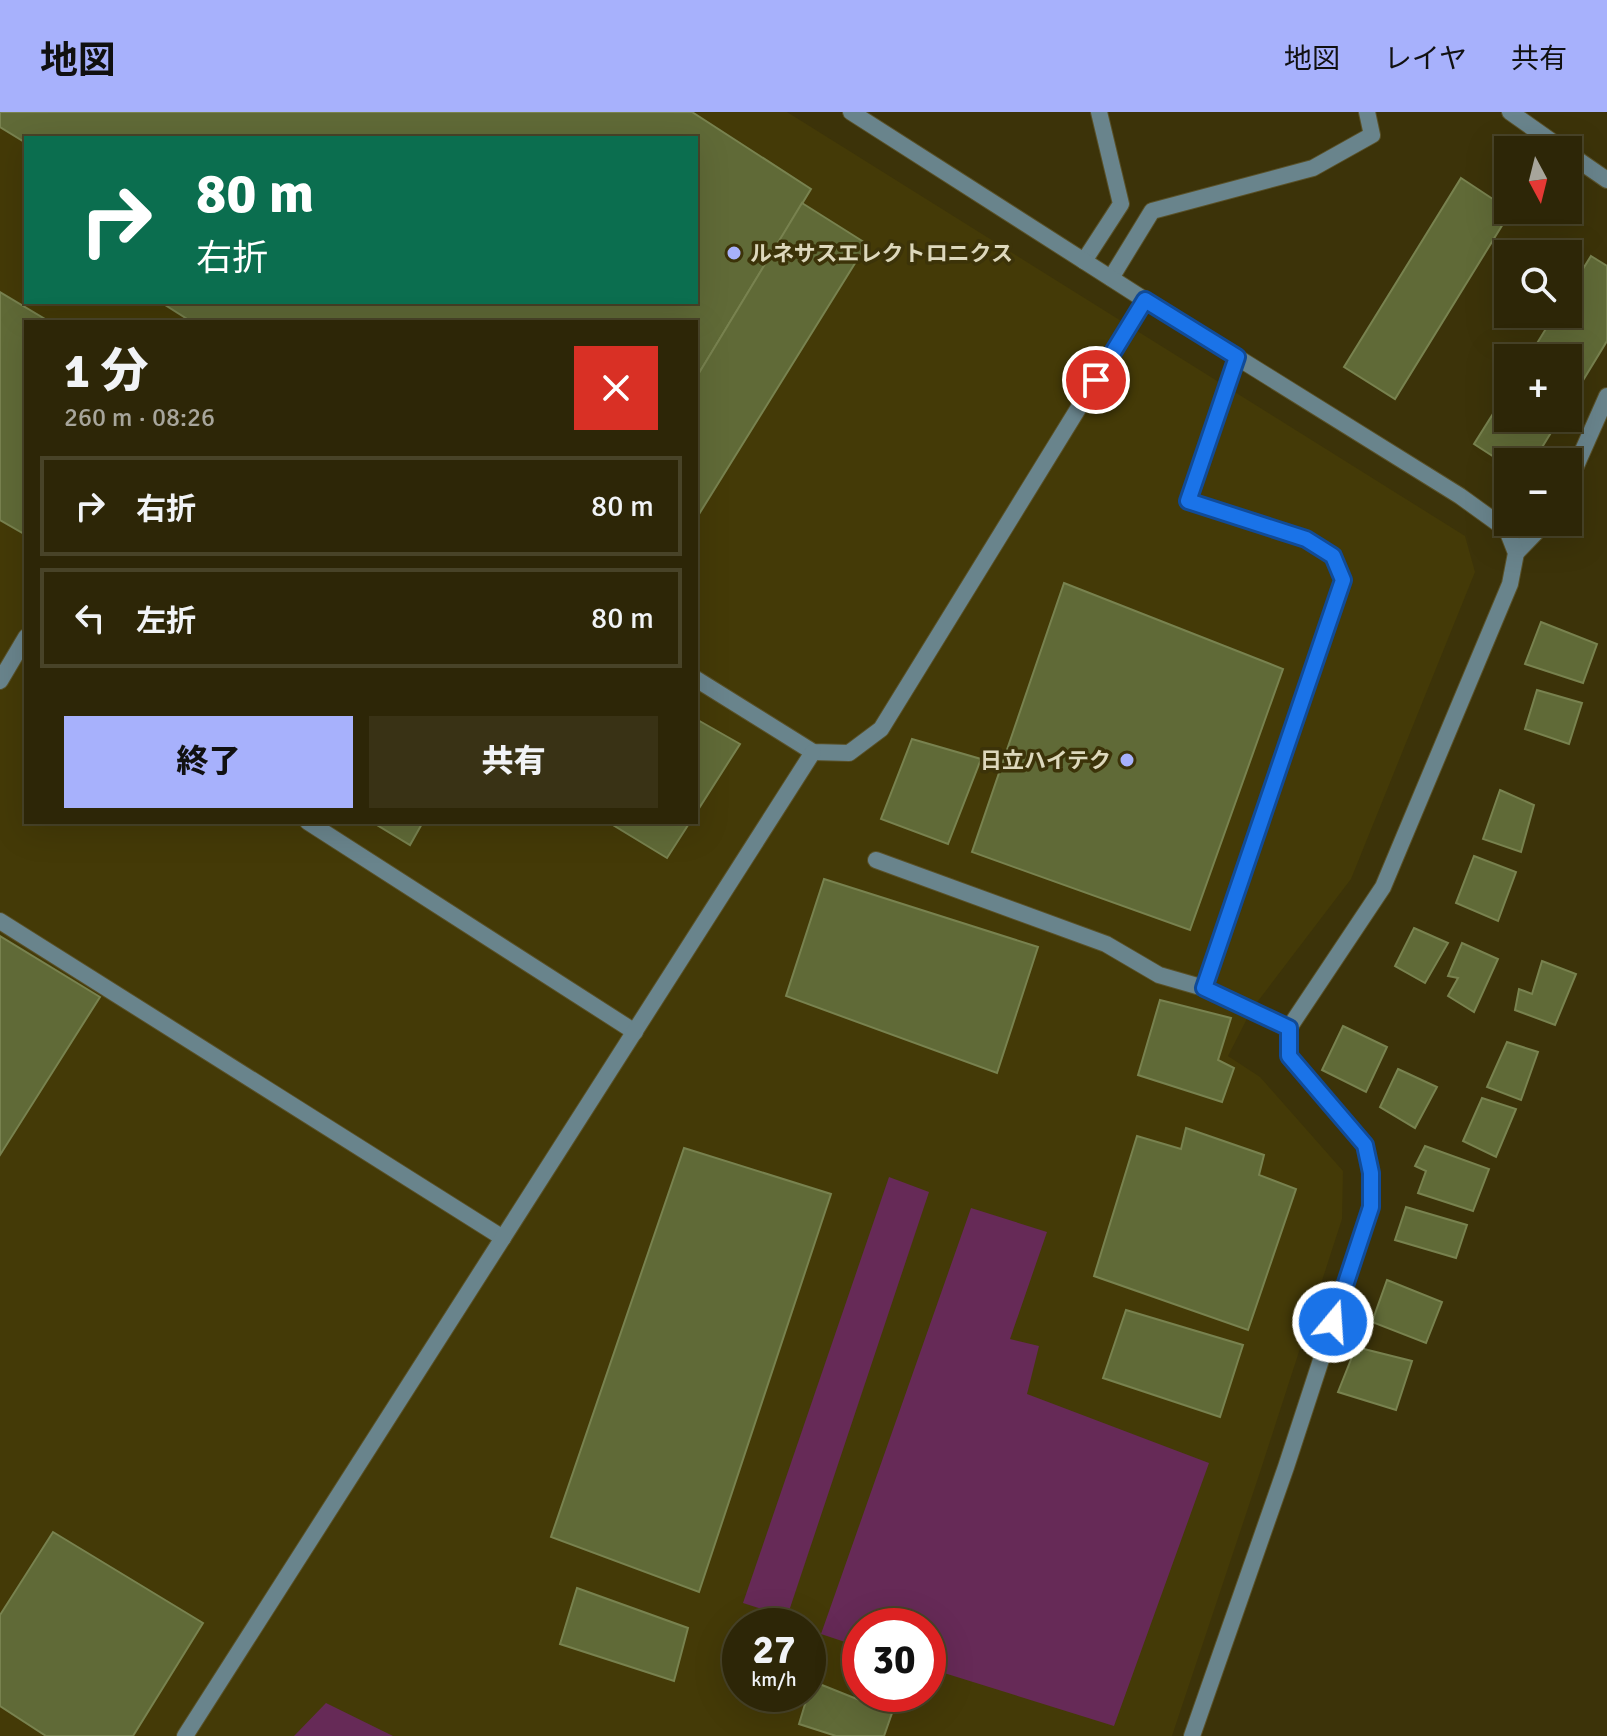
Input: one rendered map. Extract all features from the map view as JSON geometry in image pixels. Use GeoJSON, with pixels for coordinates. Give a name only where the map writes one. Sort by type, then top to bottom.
{"type":"FeatureCollection","features":[{"type":"Feature","properties":{"kind":"street"},"geometry":{"type":"LineString","coordinates":[[851,112],[1460,496],[1507,530],[1516,553],[1510,584],[1383,887],[1289,1028],[1289,1056],[1365,1145],[1371,1173],[1371,1207],[1286,1467],[1192,1736]]}},
{"type":"Feature","properties":{"kind":"street"},"geometry":{"type":"LineString","coordinates":[[1084,261],[1121,204],[1099,112]]}},
{"type":"Feature","properties":{"kind":"street"},"geometry":{"type":"LineString","coordinates":[[1111,278],[1152,211],[1313,168],[1372,135],[1367,112]]}},
{"type":"Feature","properties":{"kind":"street"},"geometry":{"type":"LineString","coordinates":[[1510,112],[1544,136]]}},
{"type":"Feature","properties":{"kind":"street"},"geometry":{"type":"LineString","coordinates":[[1582,162],[1607,180]]}},
{"type":"Feature","properties":{"kind":"street"},"geometry":{"type":"LineString","coordinates":[[698,680],[813,752],[849,753],[881,729],[1145,300]]}},
{"type":"Feature","properties":{"kind":"street"},"geometry":{"type":"LineString","coordinates":[[1204,988],[1343,580],[1333,556],[1306,539],[1188,501],[1237,357]]}},
{"type":"Feature","properties":{"kind":"street"},"geometry":{"type":"LineString","coordinates":[[1582,452],[1607,396]]}},
{"type":"Feature","properties":{"kind":"street"},"geometry":{"type":"LineString","coordinates":[[1516,553],[1532,536]]}},
{"type":"Feature","properties":{"kind":"street"},"geometry":{"type":"LineString","coordinates":[[0,681],[24,642]]}},
{"type":"Feature","properties":{"kind":"street"},"geometry":{"type":"LineString","coordinates":[[185,1736],[813,752]]}},
{"type":"Feature","properties":{"kind":"street"},"geometry":{"type":"LineString","coordinates":[[311,824],[635,1032]]}},
{"type":"Feature","properties":{"kind":"street"},"geometry":{"type":"LineString","coordinates":[[876,860],[1106,944],[1159,975],[1204,988],[1289,1028]]}},
{"type":"Feature","properties":{"kind":"street"},"geometry":{"type":"LineString","coordinates":[[0,921],[503,1238]]}},
{"type":"Feature","properties":{"kind":"shaded area"},"geometry":{"type":"Polygon","coordinates":[[[0,112],[787,112],[1465,536],[1475,572],[1351,879],[1252,1009],[1228,1056],[1260,1077],[1343,1171],[1342,1219],[1172,1736],[0,1736],[0,112]]]}},
{"type":"Feature","properties":{"kind":"shaded area"},"geometry":{"type":"Polygon","coordinates":[[[889,1177],[929,1192],[790,1608],[759,1608],[743,1603],[889,1177]]]}},
{"type":"Feature","properties":{"kind":"shaded area"},"geometry":{"type":"Polygon","coordinates":[[[971,1208],[1047,1232],[1010,1339],[1039,1346],[1027,1394],[1209,1463],[1114,1726],[946,1674],[946,1608],[842,1608],[842,1641],[826,1636],[826,1620],[971,1208]]]}},
{"type":"Feature","properties":{"kind":"shaded area"},"geometry":{"type":"Polygon","coordinates":[[[326,1703],[393,1736],[294,1736],[326,1703]]]}},
{"type":"Feature","properties":{"kind":"building","name":"ルネサスエレクトロニクス"},"geometry":{"type":"Polygon","coordinates":[[[0,112],[692,112],[811,189],[698,375],[698,320],[189,320],[164,304],[698,304],[698,136],[24,136],[24,142],[0,127],[0,112]]]}},
{"type":"Feature","properties":{"kind":"building"},"geometry":{"type":"Polygon","coordinates":[[[1461,178],[1494,200],[1494,224],[1503,224],[1395,399],[1344,367],[1461,178]]]}},
{"type":"Feature","properties":{"kind":"building"},"geometry":{"type":"Polygon","coordinates":[[[802,203],[867,244],[698,516],[698,375],[802,203]]]}},
{"type":"Feature","properties":{"kind":"building"},"geometry":{"type":"Polygon","coordinates":[[[1591,256],[1607,266],[1607,341],[1582,382],[1582,344],[1537,344],[1546,328],[1582,328],[1582,270],[1591,256]]]}},
{"type":"Feature","properties":{"kind":"building"},"geometry":{"type":"Polygon","coordinates":[[[0,292],[47,320],[24,320],[24,534],[0,520],[0,292]]]}},
{"type":"Feature","properties":{"kind":"building"},"geometry":{"type":"Polygon","coordinates":[[[1494,412],[1494,432],[1551,432],[1542,448],[1494,448],[1494,457],[1474,444],[1494,412]]]}},
{"type":"Feature","properties":{"kind":"building","name":"日立ハイテク"},"geometry":{"type":"Polygon","coordinates":[[[1064,583],[1283,669],[1190,930],[972,852],[1064,583]]]}},
{"type":"Feature","properties":{"kind":"building"},"geometry":{"type":"Polygon","coordinates":[[[1541,622],[1597,644],[1583,683],[1525,664],[1541,622]]]}},
{"type":"Feature","properties":{"kind":"building"},"geometry":{"type":"Polygon","coordinates":[[[1537,690],[1582,703],[1569,744],[1525,729],[1537,690]]]}},
{"type":"Feature","properties":{"kind":"building"},"geometry":{"type":"Polygon","coordinates":[[[698,720],[740,744],[698,810],[698,720]]]}},
{"type":"Feature","properties":{"kind":"building"},"geometry":{"type":"Polygon","coordinates":[[[912,739],[981,759],[948,844],[881,819],[912,739]]]}},
{"type":"Feature","properties":{"kind":"building"},"geometry":{"type":"Polygon","coordinates":[[[1500,790],[1534,805],[1521,852],[1483,839],[1500,790]]]}},
{"type":"Feature","properties":{"kind":"building"},"geometry":{"type":"Polygon","coordinates":[[[375,824],[422,824],[410,845],[375,824]]]}},
{"type":"Feature","properties":{"kind":"building"},"geometry":{"type":"Polygon","coordinates":[[[611,824],[689,824],[667,858],[611,824]]]}},
{"type":"Feature","properties":{"kind":"building"},"geometry":{"type":"Polygon","coordinates":[[[1474,856],[1516,872],[1498,921],[1456,903],[1474,856]]]}},
{"type":"Feature","properties":{"kind":"building"},"geometry":{"type":"Polygon","coordinates":[[[824,879],[1038,947],[997,1073],[786,996],[824,879]]]}},
{"type":"Feature","properties":{"kind":"building"},"geometry":{"type":"Polygon","coordinates":[[[1414,928],[1448,943],[1425,983],[1395,966],[1414,928]]]}},
{"type":"Feature","properties":{"kind":"building"},"geometry":{"type":"Polygon","coordinates":[[[0,936],[100,997],[0,1155],[0,936]]]}},
{"type":"Feature","properties":{"kind":"building"},"geometry":{"type":"Polygon","coordinates":[[[1462,943],[1498,959],[1474,1012],[1448,996],[1458,978],[1448,976],[1462,943]]]}},
{"type":"Feature","properties":{"kind":"building"},"geometry":{"type":"Polygon","coordinates":[[[1542,961],[1576,974],[1555,1025],[1515,1010],[1519,989],[1532,994],[1542,961]]]}},
{"type":"Feature","properties":{"kind":"building"},"geometry":{"type":"Polygon","coordinates":[[[1160,1000],[1231,1018],[1218,1060],[1234,1068],[1222,1102],[1138,1075],[1160,1000]]]}},
{"type":"Feature","properties":{"kind":"building"},"geometry":{"type":"Polygon","coordinates":[[[1343,1026],[1387,1047],[1366,1092],[1322,1070],[1343,1026]]]}},
{"type":"Feature","properties":{"kind":"building"},"geometry":{"type":"Polygon","coordinates":[[[1507,1042],[1538,1052],[1521,1100],[1487,1087],[1507,1042]]]}},
{"type":"Feature","properties":{"kind":"building"},"geometry":{"type":"Polygon","coordinates":[[[1398,1069],[1437,1087],[1415,1128],[1380,1107],[1398,1069]]]}},
{"type":"Feature","properties":{"kind":"building"},"geometry":{"type":"Polygon","coordinates":[[[1482,1098],[1516,1109],[1496,1157],[1463,1141],[1482,1098]]]}},
{"type":"Feature","properties":{"kind":"building"},"geometry":{"type":"Polygon","coordinates":[[[1186,1128],[1264,1155],[1259,1175],[1296,1189],[1248,1330],[1094,1276],[1137,1136],[1181,1149],[1186,1128]]]}},
{"type":"Feature","properties":{"kind":"building"},"geometry":{"type":"Polygon","coordinates":[[[1425,1146],[1489,1169],[1473,1211],[1418,1193],[1426,1171],[1415,1166],[1425,1146]]]}},
{"type":"Feature","properties":{"kind":"building"},"geometry":{"type":"Polygon","coordinates":[[[684,1148],[831,1194],[699,1592],[551,1537],[684,1148]]]}},
{"type":"Feature","properties":{"kind":"building"},"geometry":{"type":"Polygon","coordinates":[[[1406,1207],[1467,1225],[1456,1258],[1395,1240],[1406,1207]]]}},
{"type":"Feature","properties":{"kind":"building"},"geometry":{"type":"Polygon","coordinates":[[[1387,1280],[1442,1302],[1426,1343],[1372,1322],[1387,1280]]]}},
{"type":"Feature","properties":{"kind":"building"},"geometry":{"type":"Polygon","coordinates":[[[1126,1310],[1243,1345],[1220,1417],[1103,1378],[1126,1310]]]}},
{"type":"Feature","properties":{"kind":"building"},"geometry":{"type":"Polygon","coordinates":[[[1356,1347],[1412,1361],[1396,1410],[1338,1392],[1356,1347]]]}},
{"type":"Feature","properties":{"kind":"building"},"geometry":{"type":"Polygon","coordinates":[[[53,1532],[203,1623],[133,1736],[46,1736],[0,1706],[0,1615],[53,1532]]]}},
{"type":"Feature","properties":{"kind":"building"},"geometry":{"type":"Polygon","coordinates":[[[577,1588],[688,1628],[674,1681],[560,1644],[577,1588]]]}},
{"type":"Feature","properties":{"kind":"building"},"geometry":{"type":"Polygon","coordinates":[[[826,1687],[842,1693],[842,1712],[892,1713],[884,1736],[836,1736],[799,1724],[803,1712],[826,1712],[826,1687]]]}},
{"type":"Feature","properties":{"kind":"place","name":"ルネサスエレクトロニクス"},"geometry":{"type":"Point","coordinates":[734,253]}},
{"type":"Feature","properties":{"kind":"place","name":"日立ハイテク"},"geometry":{"type":"Point","coordinates":[1127,760]}},
{"type":"Feature","properties":{"kind":"route"},"geometry":{"type":"LineString","coordinates":[[1096,380],[1145,300],[1237,357],[1188,501],[1306,539],[1333,556],[1343,580],[1204,988],[1289,1028],[1289,1056],[1365,1145],[1371,1173],[1371,1207],[1333,1322]]}}]}
